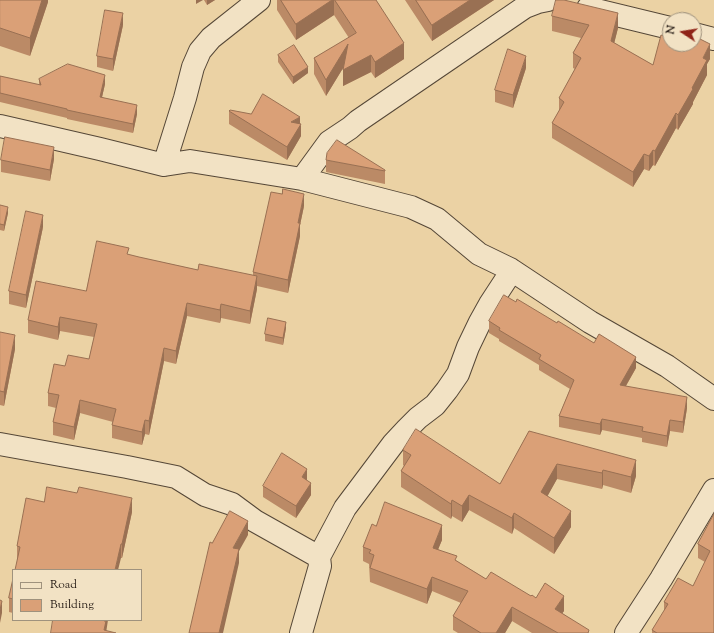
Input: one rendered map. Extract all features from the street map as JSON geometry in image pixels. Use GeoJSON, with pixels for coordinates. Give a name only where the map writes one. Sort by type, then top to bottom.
{"type":"FeatureCollection","features":[{"type":"Feature","properties":{"kind":"street"},"geometry":{"type":"LineString","coordinates":[[164,165],[193,67],[200,51],[210,38],[258,0]]}},
{"type":"Feature","properties":{"kind":"street"},"geometry":{"type":"LineString","coordinates":[[302,179],[329,142],[525,7],[538,2],[559,2],[662,26]]}},
{"type":"Feature","properties":{"kind":"street"},"geometry":{"type":"LineString","coordinates":[[702,36],[714,39]]}},
{"type":"Feature","properties":{"kind":"street"},"geometry":{"type":"LineString","coordinates":[[0,126],[164,165],[190,161],[302,179],[411,207],[438,220],[479,254],[510,269],[590,322],[667,366],[714,399]]}},
{"type":"Feature","properties":{"kind":"street"},"geometry":{"type":"LineString","coordinates":[[301,633],[320,566],[319,557],[345,508],[393,444],[407,429],[435,404],[447,390],[458,374],[468,347],[480,322],[507,278],[510,269]]}},
{"type":"Feature","properties":{"kind":"street"},"geometry":{"type":"LineString","coordinates":[[0,444],[176,477],[205,495],[232,504],[255,521],[319,557]]}},
{"type":"Feature","properties":{"kind":"street"},"geometry":{"type":"LineString","coordinates":[[626,633],[662,579],[714,490]]}},
{"type":"Feature","properties":{"kind":"building"},"geometry":{"type":"Polygon","coordinates":[[[0,0],[42,0],[30,38],[0,28],[0,0]]]}},
{"type":"Feature","properties":{"kind":"building"},"geometry":{"type":"Polygon","coordinates":[[[281,0],[332,0],[296,24],[281,0]]]}},
{"type":"Feature","properties":{"kind":"building"},"geometry":{"type":"Polygon","coordinates":[[[335,0],[376,0],[404,43],[375,62],[371,55],[343,70],[348,44],[326,80],[314,58],[356,33],[335,0]]]}},
{"type":"Feature","properties":{"kind":"building"},"geometry":{"type":"Polygon","coordinates":[[[416,0],[470,0],[432,25],[416,0]]]}},
{"type":"Feature","properties":{"kind":"building"},"geometry":{"type":"Polygon","coordinates":[[[556,0],[564,0],[618,13],[611,41],[653,65],[661,35],[662,52],[702,52],[702,40],[710,44],[703,58],[707,60],[678,115],[676,113],[655,151],[653,150],[649,156],[644,154],[633,172],[552,123],[564,102],[559,98],[581,58],[573,53],[589,25],[552,16],[556,0]]]}},
{"type":"Feature","properties":{"kind":"building"},"geometry":{"type":"Polygon","coordinates":[[[105,10],[123,13],[113,59],[97,56],[105,10]]]}},
{"type":"Feature","properties":{"kind":"building"},"geometry":{"type":"Polygon","coordinates":[[[294,45],[308,67],[293,77],[278,55],[294,45]]]}},
{"type":"Feature","properties":{"kind":"building"},"geometry":{"type":"Polygon","coordinates":[[[508,49],[526,56],[513,95],[495,90],[508,49]]]}},
{"type":"Feature","properties":{"kind":"building"},"geometry":{"type":"Polygon","coordinates":[[[68,64],[105,75],[100,97],[137,105],[133,124],[67,110],[0,93],[0,76],[41,85],[39,79],[68,64]]]}},
{"type":"Feature","properties":{"kind":"building"},"geometry":{"type":"Polygon","coordinates":[[[263,94],[300,117],[291,122],[301,124],[287,147],[229,111],[251,114],[263,94]]]}},
{"type":"Feature","properties":{"kind":"building"},"geometry":{"type":"Polygon","coordinates":[[[5,137],[54,147],[50,170],[1,160],[5,137]]]}},
{"type":"Feature","properties":{"kind":"building"},"geometry":{"type":"Polygon","coordinates":[[[337,140],[385,171],[326,160],[327,153],[337,140]]]}},
{"type":"Feature","properties":{"kind":"building"},"geometry":{"type":"Polygon","coordinates":[[[283,189],[304,194],[298,223],[300,223],[288,280],[253,272],[271,192],[282,194],[283,189]]]}},
{"type":"Feature","properties":{"kind":"building"},"geometry":{"type":"Polygon","coordinates":[[[0,205],[8,207],[4,225],[0,224],[0,205]]]}},
{"type":"Feature","properties":{"kind":"building"},"geometry":{"type":"Polygon","coordinates":[[[26,211],[43,215],[26,295],[9,291],[26,211]]]}},
{"type":"Feature","properties":{"kind":"building"},"geometry":{"type":"Polygon","coordinates":[[[97,241],[129,248],[127,254],[198,270],[199,264],[257,276],[250,311],[221,304],[220,310],[187,303],[176,351],[164,348],[149,421],[145,420],[142,432],[112,425],[116,409],[80,400],[74,427],[53,422],[59,395],[48,393],[54,364],[65,366],[68,355],[89,359],[97,324],[60,317],[58,327],[28,320],[36,281],[86,291],[97,241]]]}},
{"type":"Feature","properties":{"kind":"building"},"geometry":{"type":"Polygon","coordinates":[[[504,295],[516,302],[517,299],[557,323],[558,321],[594,343],[599,334],[636,357],[620,385],[687,397],[683,422],[670,420],[667,436],[642,431],[643,427],[602,419],[600,424],[559,416],[574,380],[539,359],[541,355],[499,330],[500,328],[489,321],[504,295]]]}},
{"type":"Feature","properties":{"kind":"building"},"geometry":{"type":"Polygon","coordinates":[[[268,318],[286,322],[283,338],[265,334],[268,318]]]}},
{"type":"Feature","properties":{"kind":"building"},"geometry":{"type":"Polygon","coordinates":[[[0,332],[15,335],[4,392],[0,391],[0,332]]]}},
{"type":"Feature","properties":{"kind":"building"},"geometry":{"type":"Polygon","coordinates":[[[416,429],[500,484],[529,431],[636,460],[631,477],[603,470],[602,473],[557,464],[541,492],[571,511],[554,538],[514,513],[512,518],[469,495],[462,506],[452,500],[451,504],[401,471],[411,455],[403,450],[416,429]]]}},
{"type":"Feature","properties":{"kind":"building"},"geometry":{"type":"Polygon","coordinates":[[[282,453],[307,469],[302,477],[311,483],[296,506],[263,486],[282,453]]]}},
{"type":"Feature","properties":{"kind":"building"},"geometry":{"type":"Polygon","coordinates":[[[47,487],[77,493],[79,487],[132,498],[115,569],[15,569],[20,547],[17,546],[26,498],[44,502],[47,487]]]}},
{"type":"Feature","properties":{"kind":"building"},"geometry":{"type":"Polygon","coordinates":[[[385,502],[442,525],[433,548],[457,556],[455,560],[486,579],[491,572],[536,598],[545,583],[564,596],[555,609],[589,630],[588,633],[558,633],[512,607],[496,633],[481,633],[453,616],[468,591],[432,577],[427,589],[370,568],[374,555],[369,553],[371,550],[363,547],[372,524],[376,526],[385,502]]]}},
{"type":"Feature","properties":{"kind":"building"},"geometry":{"type":"Polygon","coordinates":[[[230,511],[248,521],[233,548],[239,549],[219,633],[189,633],[210,542],[212,543],[230,511]]]}},
{"type":"Feature","properties":{"kind":"building"},"geometry":{"type":"Polygon","coordinates":[[[714,514],[714,633],[657,633],[652,630],[668,604],[664,602],[678,578],[693,586],[710,551],[698,544],[714,514]]]}},
{"type":"Feature","properties":{"kind":"building"},"geometry":{"type":"Polygon","coordinates":[[[12,584],[12,599],[9,598],[12,584]]]}},
{"type":"Feature","properties":{"kind":"building"},"geometry":{"type":"Polygon","coordinates":[[[53,621],[106,621],[104,630],[116,633],[51,633],[53,621]]]}}]}
